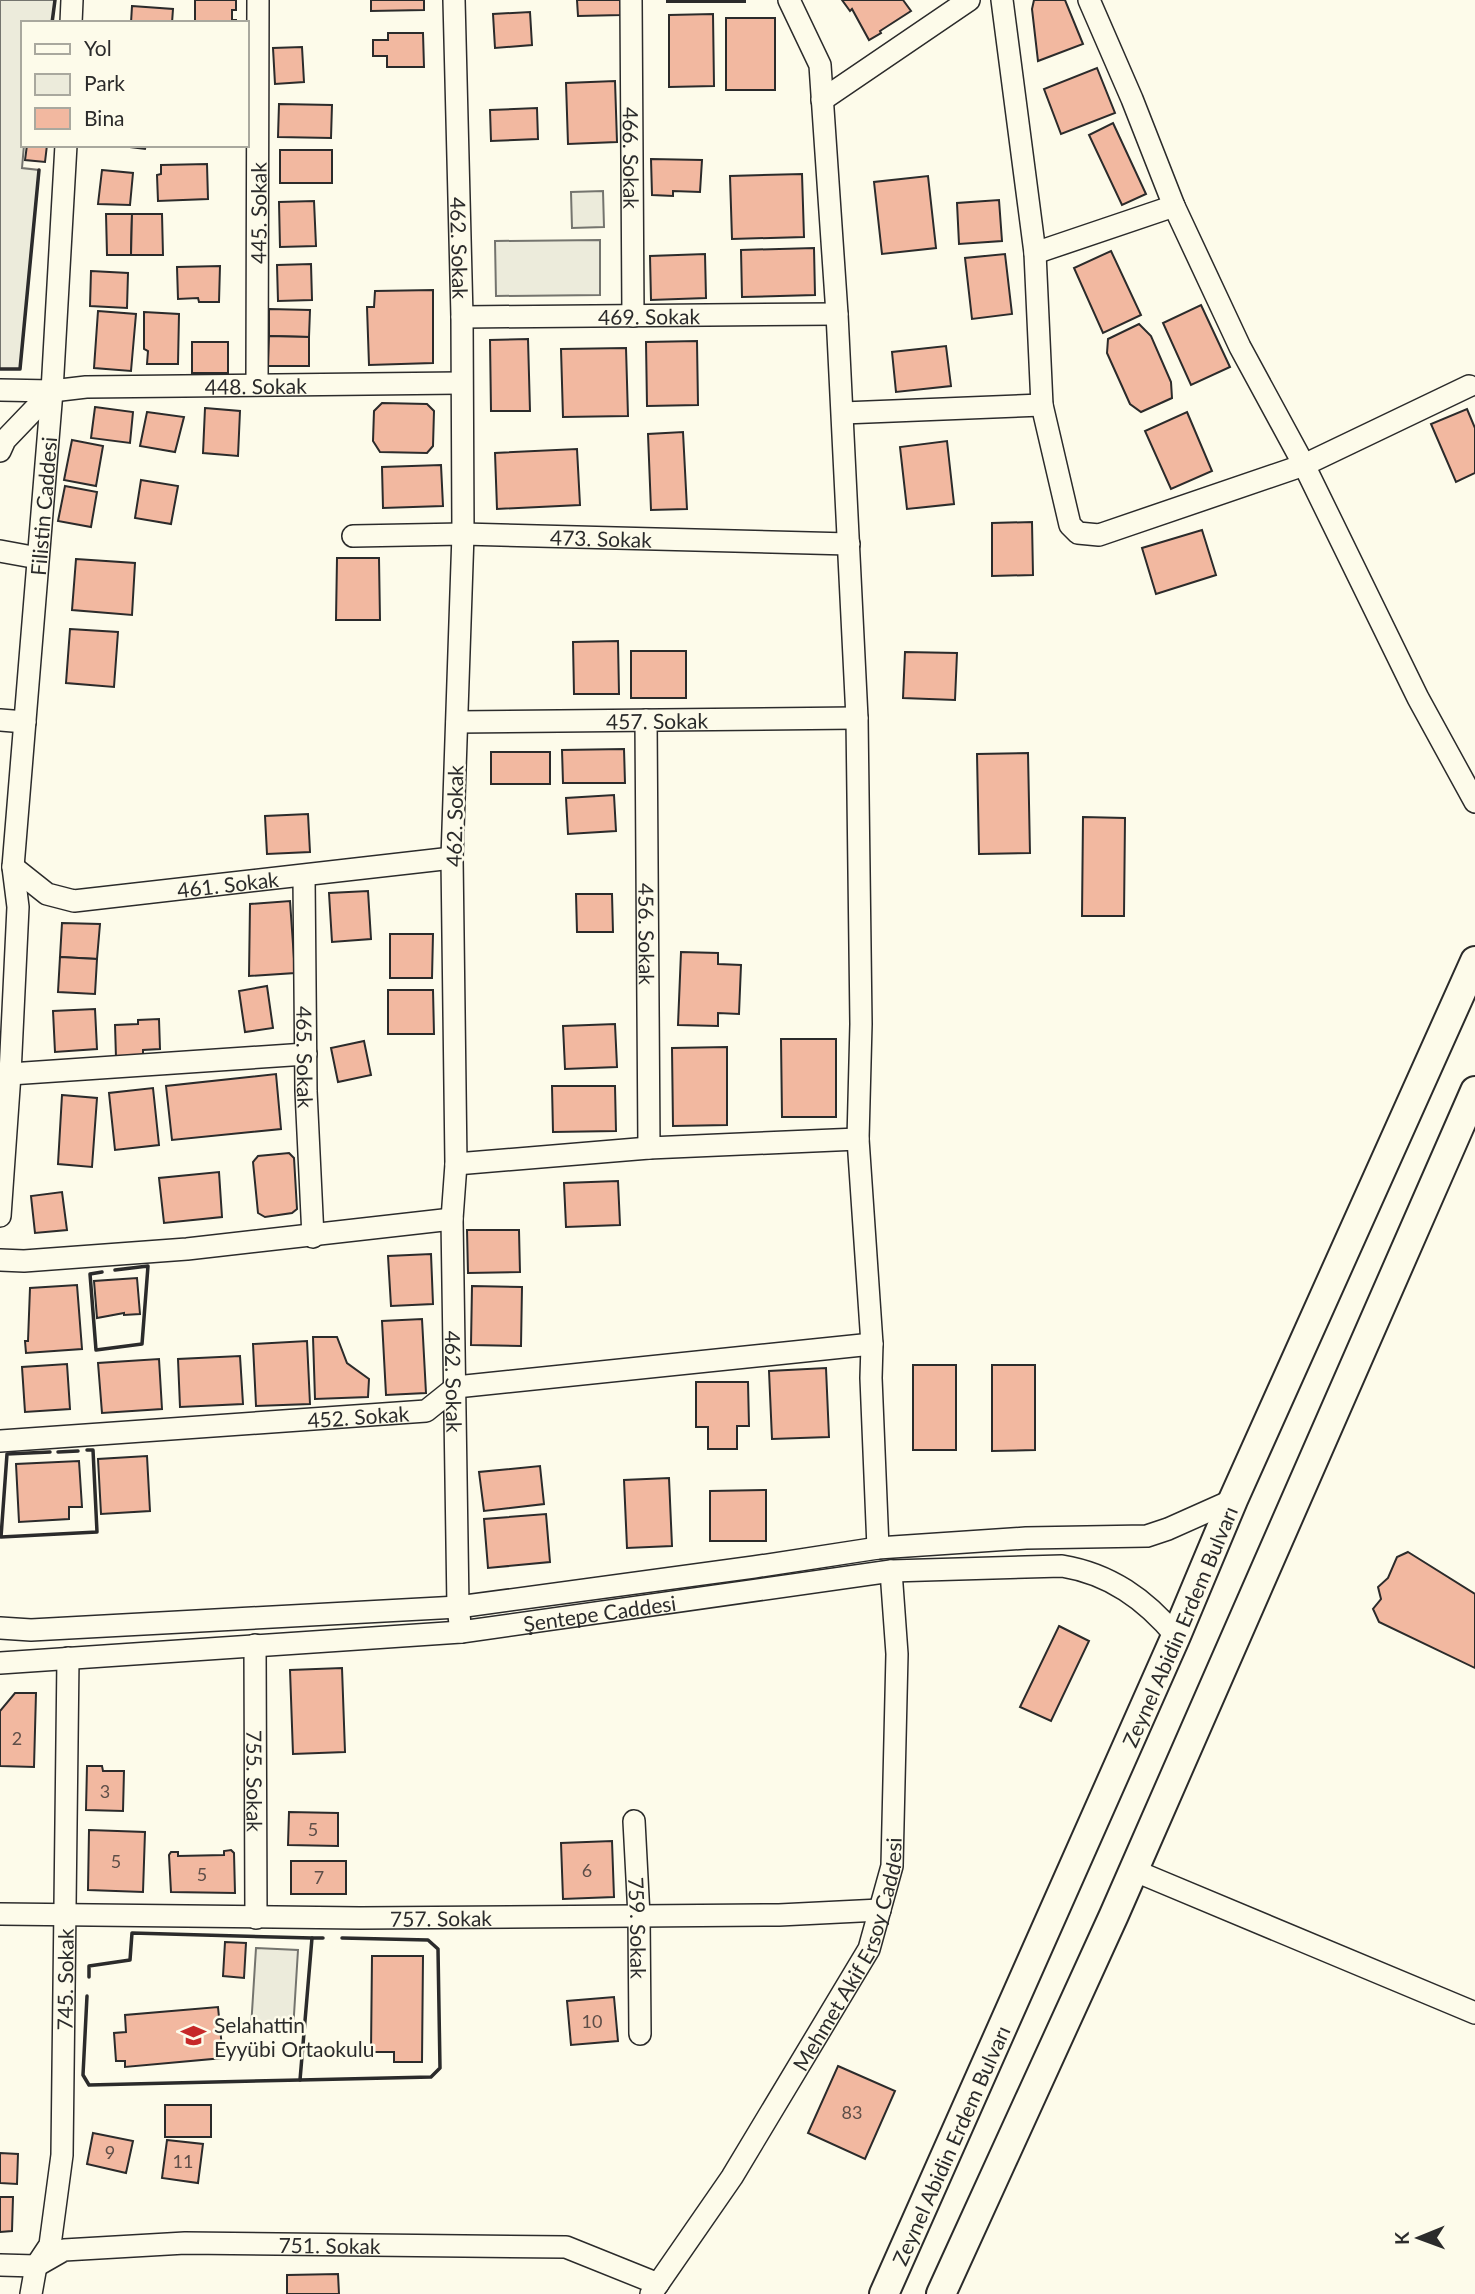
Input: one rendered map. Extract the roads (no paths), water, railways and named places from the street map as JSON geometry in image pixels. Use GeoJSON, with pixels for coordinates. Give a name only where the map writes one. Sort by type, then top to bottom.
{"type":"FeatureCollection","features":[{"type":"Feature","properties":{"kind":"main road","name":"Zeynel Abidin Erdem Bulvarı"},"geometry":{"type":"LineString","coordinates":[[884,2294],[1176,1636],[1233,1500],[1475,961]]}},
{"type":"Feature","properties":{"kind":"main road"},"geometry":{"type":"LineString","coordinates":[[941,2294],[1133,1870],[1475,1091]]}},
{"type":"Feature","properties":{"kind":"street"},"geometry":{"type":"LineString","coordinates":[[71,21],[72,0]]}},
{"type":"Feature","properties":{"kind":"street","name":"445. Sokak"},"geometry":{"type":"LineString","coordinates":[[257,385],[258,0]]}},
{"type":"Feature","properties":{"kind":"street","name":"462. Sokak"},"geometry":{"type":"LineString","coordinates":[[453,0],[463,534],[453,859],[456,1164],[452,1219],[458,1607],[461,1632]]}},
{"type":"Feature","properties":{"kind":"street","name":"466. Sokak"},"geometry":{"type":"LineString","coordinates":[[632,0],[633,316]]}},
{"type":"Feature","properties":{"kind":"street"},"geometry":{"type":"LineString","coordinates":[[789,0],[820,65],[843,413],[857,718],[862,1024],[858,1139],[872,1344],[878,1548]]}},
{"type":"Feature","properties":{"kind":"street"},"geometry":{"type":"LineString","coordinates":[[822,100],[969,0]]}},
{"type":"Feature","properties":{"kind":"street"},"geometry":{"type":"LineString","coordinates":[[1002,0],[1035,253],[1042,405],[1070,525],[1078,533],[1099,536],[1304,465],[1469,386]]}},
{"type":"Feature","properties":{"kind":"street"},"geometry":{"type":"LineString","coordinates":[[1089,0],[1174,206],[1240,347],[1304,465],[1418,698],[1475,802]]}},
{"type":"Feature","properties":{"kind":"street","name":"Filistin Caddesi"},"geometry":{"type":"LineString","coordinates":[[0,1216],[18,907],[13,867],[52,391],[66,147]]}},
{"type":"Feature","properties":{"kind":"street"},"geometry":{"type":"LineString","coordinates":[[1035,253],[1174,206]]}},
{"type":"Feature","properties":{"kind":"street","name":"469. Sokak"},"geometry":{"type":"LineString","coordinates":[[461,317],[837,314]]}},
{"type":"Feature","properties":{"kind":"street","name":"448. Sokak"},"geometry":{"type":"LineString","coordinates":[[0,390],[460,383]]}},
{"type":"Feature","properties":{"kind":"street"},"geometry":{"type":"LineString","coordinates":[[0,451],[5,440],[52,391]]}},
{"type":"Feature","properties":{"kind":"street"},"geometry":{"type":"LineString","coordinates":[[843,413],[1042,405]]}},
{"type":"Feature","properties":{"kind":"street","name":"473. Sokak"},"geometry":{"type":"LineString","coordinates":[[353,536],[463,534],[849,544]]}},
{"type":"Feature","properties":{"kind":"street"},"geometry":{"type":"LineString","coordinates":[[0,551],[38,558]]}},
{"type":"Feature","properties":{"kind":"street","name":"457. Sokak"},"geometry":{"type":"LineString","coordinates":[[457,722],[857,718]]}},
{"type":"Feature","properties":{"kind":"street"},"geometry":{"type":"LineString","coordinates":[[0,720],[25,722]]}},
{"type":"Feature","properties":{"kind":"street","name":"456. Sokak"},"geometry":{"type":"LineString","coordinates":[[646,720],[649,1149]]}},
{"type":"Feature","properties":{"kind":"street","name":"461. Sokak"},"geometry":{"type":"LineString","coordinates":[[13,867],[47,894],[74,901],[453,859]]}},
{"type":"Feature","properties":{"kind":"street","name":"Filistin Caddesi"},"geometry":{"type":"LineString","coordinates":[[0,902],[13,867]]}},
{"type":"Feature","properties":{"kind":"street","name":"465. Sokak"},"geometry":{"type":"LineString","coordinates":[[304,877],[306,1055],[313,1237]]}},
{"type":"Feature","properties":{"kind":"street"},"geometry":{"type":"LineString","coordinates":[[10,1074],[306,1055]]}},
{"type":"Feature","properties":{"kind":"street"},"geometry":{"type":"LineString","coordinates":[[456,1164],[649,1149],[858,1139]]}},
{"type":"Feature","properties":{"kind":"street"},"geometry":{"type":"LineString","coordinates":[[0,1260],[24,1261],[174,1250],[313,1237],[452,1219]]}},
{"type":"Feature","properties":{"kind":"street"},"geometry":{"type":"LineString","coordinates":[[456,1387],[872,1344]]}},
{"type":"Feature","properties":{"kind":"street","name":"452. Sokak"},"geometry":{"type":"LineString","coordinates":[[0,1441],[426,1411],[456,1387]]}},
{"type":"Feature","properties":{"kind":"street"},"geometry":{"type":"LineString","coordinates":[[0,1628],[45,1629],[458,1607],[878,1548],[1026,1538],[1147,1536],[1233,1500]]}},
{"type":"Feature","properties":{"kind":"street","name":"Şentepe Caddesi"},"geometry":{"type":"LineString","coordinates":[[0,1663],[461,1632],[891,1571],[1062,1566],[1082,1569],[1145,1602],[1176,1636]]}},
{"type":"Feature","properties":{"kind":"street","name":"Mehmet Akif Ersoy Caddesi"},"geometry":{"type":"LineString","coordinates":[[655,2289],[732,2177],[869,1949],[892,1866],[897,1654],[891,1571]]}},
{"type":"Feature","properties":{"kind":"street","name":"755. Sokak"},"geometry":{"type":"LineString","coordinates":[[255,1645],[256,1918]]}},
{"type":"Feature","properties":{"kind":"street","name":"745. Sokak"},"geometry":{"type":"LineString","coordinates":[[31,2294],[36,2266],[50,2245],[62,2155],[68,1658]]}},
{"type":"Feature","properties":{"kind":"street","name":"759. Sokak"},"geometry":{"type":"LineString","coordinates":[[634,1821],[639,1916],[640,2034]]}},
{"type":"Feature","properties":{"kind":"street"},"geometry":{"type":"LineString","coordinates":[[1133,1870],[1475,2013]]}},
{"type":"Feature","properties":{"kind":"street","name":"757. Sokak"},"geometry":{"type":"LineString","coordinates":[[0,1914],[256,1918],[779,1915],[880,1910]]}},
{"type":"Feature","properties":{"kind":"street","name":"751. Sokak"},"geometry":{"type":"LineString","coordinates":[[0,2265],[36,2266],[64,2250],[185,2243],[566,2247],[655,2289]]}},
{"type":"Feature","properties":{"kind":"place","name":"Selahattin Eyyübi Ortaokulu"},"geometry":{"type":"Point","coordinates":[194,2036]}}]}
